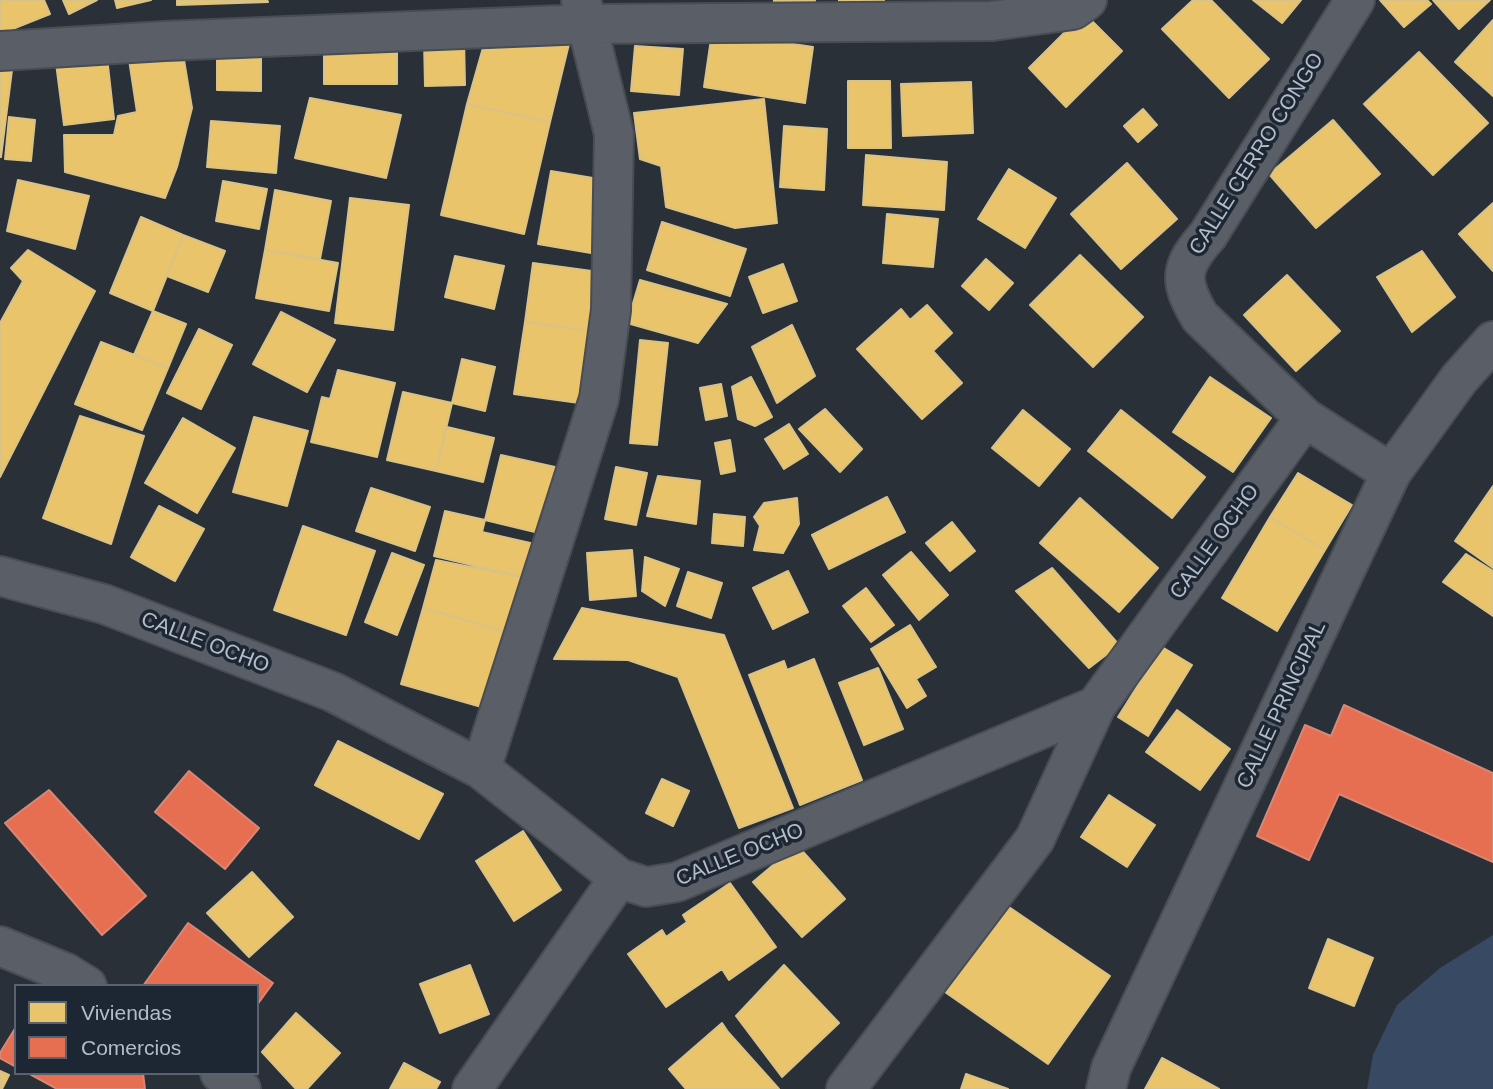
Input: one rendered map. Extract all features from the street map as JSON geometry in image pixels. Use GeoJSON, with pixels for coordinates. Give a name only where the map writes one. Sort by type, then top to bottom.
{"type":"FeatureCollection","features":[{"type":"Feature","properties":{"kind":"street"},"geometry":{"type":"LineString","coordinates":[[0,51],[584,12],[992,21],[1073,10],[1087,0]]}},
{"type":"Feature","properties":{"kind":"street","name":"CALLE CERRO CONGO"},"geometry":{"type":"LineString","coordinates":[[1355,0],[1208,234],[1190,255],[1184,278],[1189,298],[1200,317],[1305,418],[1391,474]]}},
{"type":"Feature","properties":{"kind":"street"},"geometry":{"type":"LineString","coordinates":[[481,769],[594,412],[611,310],[614,134],[584,12]]}},
{"type":"Feature","properties":{"kind":"street","name":"CALLE PRINCIPAL"},"geometry":{"type":"LineString","coordinates":[[1106,1089],[1111,1068],[1391,474],[1459,379],[1493,341]]}},
{"type":"Feature","properties":{"kind":"street","name":"CALLE OCHO"},"geometry":{"type":"LineString","coordinates":[[0,576],[104,604],[333,692],[481,769],[619,878],[646,887],[677,883],[1096,706],[1305,418]]}},
{"type":"Feature","properties":{"kind":"street"},"geometry":{"type":"LineString","coordinates":[[846,1089],[1035,839],[1096,706]]}},
{"type":"Feature","properties":{"kind":"street"},"geometry":{"type":"LineString","coordinates":[[472,1089],[619,878]]}},
{"type":"Feature","properties":{"kind":"street"},"geometry":{"type":"LineString","coordinates":[[0,946],[66,973],[84,984]]}},
{"type":"Feature","properties":{"kind":"street"},"geometry":{"type":"LineString","coordinates":[[223,1075],[241,1089]]}},
{"type":"Feature","properties":{"kind":"water"},"geometry":{"type":"Polygon","coordinates":[[[1493,935],[1493,1089],[1367,1089],[1373,1055],[1397,1005],[1440,968],[1493,935]]]}},
{"type":"Feature","properties":{"kind":"building: Viviendas"},"geometry":{"type":"Polygon","coordinates":[[[0,0],[44,0],[50,14],[0,34],[0,0]]]}},
{"type":"Feature","properties":{"kind":"building: Viviendas"},"geometry":{"type":"Polygon","coordinates":[[[63,0],[97,0],[69,14],[63,0]]]}},
{"type":"Feature","properties":{"kind":"building: Viviendas"},"geometry":{"type":"Polygon","coordinates":[[[115,0],[151,0],[117,8],[115,0]]]}},
{"type":"Feature","properties":{"kind":"building: Viviendas"},"geometry":{"type":"Polygon","coordinates":[[[177,0],[267,0],[268,2],[177,5],[177,0]]]}},
{"type":"Feature","properties":{"kind":"building: Viviendas"},"geometry":{"type":"Polygon","coordinates":[[[774,0],[815,0],[813,22],[772,19],[774,0]]]}},
{"type":"Feature","properties":{"kind":"building: Viviendas"},"geometry":{"type":"Polygon","coordinates":[[[839,0],[884,0],[884,12],[839,13],[839,0]]]}},
{"type":"Feature","properties":{"kind":"building: Viviendas"},"geometry":{"type":"Polygon","coordinates":[[[1193,0],[1211,0],[1269,59],[1229,98],[1162,29],[1193,0]]]}},
{"type":"Feature","properties":{"kind":"building: Viviendas"},"geometry":{"type":"Polygon","coordinates":[[[1253,0],[1301,0],[1282,23],[1253,0]]]}},
{"type":"Feature","properties":{"kind":"building: Viviendas"},"geometry":{"type":"Polygon","coordinates":[[[1380,0],[1427,0],[1431,4],[1404,27],[1380,0]]]}},
{"type":"Feature","properties":{"kind":"building: Viviendas"},"geometry":{"type":"Polygon","coordinates":[[[1433,0],[1490,0],[1459,29],[1433,0]]]}},
{"type":"Feature","properties":{"kind":"building: Viviendas"},"geometry":{"type":"Polygon","coordinates":[[[1084,13],[1122,51],[1066,107],[1029,68],[1084,13]]]}},
{"type":"Feature","properties":{"kind":"building: Viviendas"},"geometry":{"type":"Polygon","coordinates":[[[1493,20],[1493,96],[1455,62],[1493,20]]]}},
{"type":"Feature","properties":{"kind":"building: Viviendas"},"geometry":{"type":"Polygon","coordinates":[[[488,30],[569,44],[550,122],[467,104],[488,30]]]}},
{"type":"Feature","properties":{"kind":"building: Viviendas"},"geometry":{"type":"Polygon","coordinates":[[[712,32],[813,47],[805,103],[704,87],[712,32]]]}},
{"type":"Feature","properties":{"kind":"building: Viviendas"},"geometry":{"type":"Polygon","coordinates":[[[324,37],[397,38],[397,84],[324,84],[324,37]]]}},
{"type":"Feature","properties":{"kind":"building: Viviendas"},"geometry":{"type":"Polygon","coordinates":[[[464,38],[465,85],[425,86],[424,40],[464,38]]]}},
{"type":"Feature","properties":{"kind":"building: Viviendas"},"geometry":{"type":"Polygon","coordinates":[[[635,46],[683,49],[679,95],[631,91],[635,46]]]}},
{"type":"Feature","properties":{"kind":"building: Viviendas"},"geometry":{"type":"Polygon","coordinates":[[[182,48],[192,108],[177,167],[165,198],[65,172],[64,135],[114,135],[118,116],[137,112],[128,53],[182,48]]]}},
{"type":"Feature","properties":{"kind":"building: Viviendas"},"geometry":{"type":"Polygon","coordinates":[[[1419,52],[1488,123],[1433,175],[1364,104],[1419,52]]]}},
{"type":"Feature","properties":{"kind":"building: Viviendas"},"geometry":{"type":"Polygon","coordinates":[[[107,57],[114,119],[64,125],[56,63],[107,57]]]}},
{"type":"Feature","properties":{"kind":"building: Viviendas"},"geometry":{"type":"Polygon","coordinates":[[[217,57],[261,57],[261,91],[217,90],[217,57]]]}},
{"type":"Feature","properties":{"kind":"building: Viviendas"},"geometry":{"type":"Polygon","coordinates":[[[0,61],[13,62],[1,157],[0,157],[0,61]]]}},
{"type":"Feature","properties":{"kind":"building: Viviendas"},"geometry":{"type":"Polygon","coordinates":[[[848,81],[890,81],[891,148],[848,148],[848,81]]]}},
{"type":"Feature","properties":{"kind":"building: Viviendas"},"geometry":{"type":"Polygon","coordinates":[[[971,82],[973,133],[903,136],[901,84],[971,82]]]}},
{"type":"Feature","properties":{"kind":"building: Viviendas"},"geometry":{"type":"Polygon","coordinates":[[[310,98],[401,115],[386,178],[295,158],[310,98]]]}},
{"type":"Feature","properties":{"kind":"building: Viviendas"},"geometry":{"type":"Polygon","coordinates":[[[764,99],[777,223],[735,228],[666,207],[661,166],[640,159],[634,113],[764,99]]]}},
{"type":"Feature","properties":{"kind":"building: Viviendas"},"geometry":{"type":"Polygon","coordinates":[[[467,104],[550,122],[524,234],[441,215],[467,104]]]}},
{"type":"Feature","properties":{"kind":"building: Viviendas"},"geometry":{"type":"Polygon","coordinates":[[[1143,109],[1157,125],[1138,142],[1124,126],[1143,109]]]}},
{"type":"Feature","properties":{"kind":"building: Viviendas"},"geometry":{"type":"Polygon","coordinates":[[[9,117],[35,120],[31,161],[5,159],[9,117]]]}},
{"type":"Feature","properties":{"kind":"building: Viviendas"},"geometry":{"type":"Polygon","coordinates":[[[1333,120],[1380,174],[1316,228],[1269,174],[1333,120]]]}},
{"type":"Feature","properties":{"kind":"building: Viviendas"},"geometry":{"type":"Polygon","coordinates":[[[211,121],[280,126],[276,173],[207,167],[211,121]]]}},
{"type":"Feature","properties":{"kind":"building: Viviendas"},"geometry":{"type":"Polygon","coordinates":[[[784,126],[827,129],[824,190],[780,187],[784,126]]]}},
{"type":"Feature","properties":{"kind":"building: Viviendas"},"geometry":{"type":"Polygon","coordinates":[[[866,155],[947,162],[944,210],[863,205],[866,155]]]}},
{"type":"Feature","properties":{"kind":"building: Viviendas"},"geometry":{"type":"Polygon","coordinates":[[[1127,163],[1177,219],[1121,269],[1071,214],[1127,163]]]}},
{"type":"Feature","properties":{"kind":"building: Viviendas"},"geometry":{"type":"Polygon","coordinates":[[[1009,169],[1056,198],[1025,248],[978,219],[1009,169]]]}},
{"type":"Feature","properties":{"kind":"building: Viviendas"},"geometry":{"type":"Polygon","coordinates":[[[551,171],[605,180],[591,253],[538,244],[551,171]]]}},
{"type":"Feature","properties":{"kind":"building: Viviendas"},"geometry":{"type":"Polygon","coordinates":[[[18,180],[89,196],[75,249],[7,231],[18,180]]]}},
{"type":"Feature","properties":{"kind":"building: Viviendas"},"geometry":{"type":"Polygon","coordinates":[[[223,181],[267,189],[259,229],[216,221],[223,181]]]}},
{"type":"Feature","properties":{"kind":"building: Viviendas"},"geometry":{"type":"Polygon","coordinates":[[[275,190],[331,201],[320,259],[265,250],[275,190]]]}},
{"type":"Feature","properties":{"kind":"building: Viviendas"},"geometry":{"type":"Polygon","coordinates":[[[350,198],[409,205],[393,330],[335,323],[350,198]]]}},
{"type":"Feature","properties":{"kind":"building: Viviendas"},"geometry":{"type":"Polygon","coordinates":[[[1493,203],[1493,271],[1459,234],[1493,203]]]}},
{"type":"Feature","properties":{"kind":"building: Viviendas"},"geometry":{"type":"Polygon","coordinates":[[[887,214],[938,219],[933,267],[883,263],[887,214]]]}},
{"type":"Feature","properties":{"kind":"building: Viviendas"},"geometry":{"type":"Polygon","coordinates":[[[141,217],[183,235],[153,311],[110,293],[141,217]]]}},
{"type":"Feature","properties":{"kind":"building: Viviendas"},"geometry":{"type":"Polygon","coordinates":[[[662,222],[746,249],[730,296],[647,270],[662,222]]]}},
{"type":"Feature","properties":{"kind":"building: Viviendas"},"geometry":{"type":"Polygon","coordinates":[[[183,235],[225,251],[208,292],[167,276],[183,235]]]}},
{"type":"Feature","properties":{"kind":"building: Viviendas"},"geometry":{"type":"Polygon","coordinates":[[[28,250],[95,291],[0,477],[0,323],[23,281],[11,268],[28,250]]]}},
{"type":"Feature","properties":{"kind":"building: Viviendas"},"geometry":{"type":"Polygon","coordinates":[[[265,250],[338,263],[329,311],[256,298],[265,250]]]}},
{"type":"Feature","properties":{"kind":"building: Viviendas"},"geometry":{"type":"Polygon","coordinates":[[[1422,251],[1455,297],[1412,332],[1377,277],[1422,251]]]}},
{"type":"Feature","properties":{"kind":"building: Viviendas"},"geometry":{"type":"Polygon","coordinates":[[[1080,255],[1143,317],[1093,367],[1030,305],[1080,255]]]}},
{"type":"Feature","properties":{"kind":"building: Viviendas"},"geometry":{"type":"Polygon","coordinates":[[[455,256],[504,266],[494,309],[445,297],[455,256]]]}},
{"type":"Feature","properties":{"kind":"building: Viviendas"},"geometry":{"type":"Polygon","coordinates":[[[986,259],[1013,283],[989,310],[962,286],[986,259]]]}},
{"type":"Feature","properties":{"kind":"building: Viviendas"},"geometry":{"type":"Polygon","coordinates":[[[533,263],[599,272],[589,331],[525,322],[533,263]]]}},
{"type":"Feature","properties":{"kind":"building: Viviendas"},"geometry":{"type":"Polygon","coordinates":[[[783,264],[797,301],[763,313],[749,277],[783,264]]]}},
{"type":"Feature","properties":{"kind":"building: Viviendas"},"geometry":{"type":"Polygon","coordinates":[[[1287,275],[1340,331],[1296,371],[1244,315],[1287,275]]]}},
{"type":"Feature","properties":{"kind":"building: Viviendas"},"geometry":{"type":"Polygon","coordinates":[[[640,280],[727,304],[698,343],[627,323],[640,280]]]}},
{"type":"Feature","properties":{"kind":"building: Viviendas"},"geometry":{"type":"Polygon","coordinates":[[[927,305],[952,333],[933,351],[962,383],[922,419],[857,349],[901,309],[910,320],[927,305]]]}},
{"type":"Feature","properties":{"kind":"building: Viviendas"},"geometry":{"type":"Polygon","coordinates":[[[153,311],[186,324],[168,368],[134,355],[153,311]]]}},
{"type":"Feature","properties":{"kind":"building: Viviendas"},"geometry":{"type":"Polygon","coordinates":[[[281,312],[335,340],[307,392],[253,364],[281,312]]]}},
{"type":"Feature","properties":{"kind":"building: Viviendas"},"geometry":{"type":"Polygon","coordinates":[[[525,322],[589,331],[579,403],[514,394],[525,322]]]}},
{"type":"Feature","properties":{"kind":"building: Viviendas"},"geometry":{"type":"Polygon","coordinates":[[[792,325],[815,376],[777,403],[752,347],[792,325]]]}},
{"type":"Feature","properties":{"kind":"building: Viviendas"},"geometry":{"type":"Polygon","coordinates":[[[199,329],[232,345],[201,409],[167,393],[199,329]]]}},
{"type":"Feature","properties":{"kind":"building: Viviendas"},"geometry":{"type":"Polygon","coordinates":[[[640,340],[668,343],[657,445],[630,443],[640,340]]]}},
{"type":"Feature","properties":{"kind":"building: Viviendas"},"geometry":{"type":"Polygon","coordinates":[[[101,342],[168,368],[142,430],[75,404],[101,342]]]}},
{"type":"Feature","properties":{"kind":"building: Viviendas"},"geometry":{"type":"Polygon","coordinates":[[[462,359],[495,367],[485,411],[452,403],[462,359]]]}},
{"type":"Feature","properties":{"kind":"building: Viviendas"},"geometry":{"type":"Polygon","coordinates":[[[338,370],[395,383],[377,457],[311,442],[322,397],[330,399],[338,370]]]}},
{"type":"Feature","properties":{"kind":"building: Viviendas"},"geometry":{"type":"Polygon","coordinates":[[[751,377],[772,417],[755,426],[738,419],[732,387],[751,377]]]}},
{"type":"Feature","properties":{"kind":"building: Viviendas"},"geometry":{"type":"Polygon","coordinates":[[[1210,377],[1271,418],[1233,472],[1173,432],[1210,377]]]}},
{"type":"Feature","properties":{"kind":"building: Viviendas"},"geometry":{"type":"Polygon","coordinates":[[[721,384],[727,416],[706,420],[700,388],[721,384]]]}},
{"type":"Feature","properties":{"kind":"building: Viviendas"},"geometry":{"type":"Polygon","coordinates":[[[403,392],[452,403],[436,471],[387,460],[403,392]]]}},
{"type":"Feature","properties":{"kind":"building: Viviendas"},"geometry":{"type":"Polygon","coordinates":[[[825,409],[862,449],[840,472],[799,429],[825,409]]]}},
{"type":"Feature","properties":{"kind":"building: Viviendas"},"geometry":{"type":"Polygon","coordinates":[[[1023,410],[1070,449],[1039,486],[992,448],[1023,410]]]}},
{"type":"Feature","properties":{"kind":"building: Viviendas"},"geometry":{"type":"Polygon","coordinates":[[[1121,410],[1205,477],[1172,518],[1088,451],[1121,410]]]}},
{"type":"Feature","properties":{"kind":"building: Viviendas"},"geometry":{"type":"Polygon","coordinates":[[[80,416],[144,436],[111,544],[43,518],[80,416]]]}},
{"type":"Feature","properties":{"kind":"building: Viviendas"},"geometry":{"type":"Polygon","coordinates":[[[254,417],[308,431],[287,506],[233,492],[254,417]]]}},
{"type":"Feature","properties":{"kind":"building: Viviendas"},"geometry":{"type":"Polygon","coordinates":[[[183,418],[235,448],[197,513],[145,483],[183,418]]]}},
{"type":"Feature","properties":{"kind":"building: Viviendas"},"geometry":{"type":"Polygon","coordinates":[[[789,424],[808,454],[784,469],[765,439],[789,424]]]}},
{"type":"Feature","properties":{"kind":"building: Viviendas"},"geometry":{"type":"Polygon","coordinates":[[[447,427],[494,438],[483,482],[436,471],[447,427]]]}},
{"type":"Feature","properties":{"kind":"building: Viviendas"},"geometry":{"type":"Polygon","coordinates":[[[730,440],[735,471],[721,474],[715,443],[730,440]]]}},
{"type":"Feature","properties":{"kind":"building: Viviendas"},"geometry":{"type":"Polygon","coordinates":[[[501,455],[555,467],[539,533],[485,520],[501,455]]]}},
{"type":"Feature","properties":{"kind":"building: Viviendas"},"geometry":{"type":"Polygon","coordinates":[[[616,467],[647,473],[636,525],[605,519],[616,467]]]}},
{"type":"Feature","properties":{"kind":"building: Viviendas"},"geometry":{"type":"Polygon","coordinates":[[[1298,473],[1352,505],[1325,550],[1270,517],[1298,473]]]}},
{"type":"Feature","properties":{"kind":"building: Viviendas"},"geometry":{"type":"Polygon","coordinates":[[[658,476],[700,481],[696,524],[647,516],[658,476]]]}},
{"type":"Feature","properties":{"kind":"building: Viviendas"},"geometry":{"type":"Polygon","coordinates":[[[1493,486],[1493,568],[1455,541],[1493,486]]]}},
{"type":"Feature","properties":{"kind":"building: Viviendas"},"geometry":{"type":"Polygon","coordinates":[[[371,488],[430,507],[415,551],[356,531],[371,488]]]}},
{"type":"Feature","properties":{"kind":"building: Viviendas"},"geometry":{"type":"Polygon","coordinates":[[[887,497],[905,532],[829,569],[812,535],[887,497]]]}},
{"type":"Feature","properties":{"kind":"building: Viviendas"},"geometry":{"type":"Polygon","coordinates":[[[797,498],[799,524],[783,553],[754,550],[760,526],[754,517],[764,503],[797,498]]]}},
{"type":"Feature","properties":{"kind":"building: Viviendas"},"geometry":{"type":"Polygon","coordinates":[[[1080,498],[1158,568],[1119,612],[1040,543],[1080,498]]]}},
{"type":"Feature","properties":{"kind":"building: Viviendas"},"geometry":{"type":"Polygon","coordinates":[[[159,506],[204,529],[175,581],[131,557],[159,506]]]}},
{"type":"Feature","properties":{"kind":"building: Viviendas"},"geometry":{"type":"Polygon","coordinates":[[[445,511],[485,520],[482,532],[539,545],[531,579],[434,556],[445,511]]]}},
{"type":"Feature","properties":{"kind":"building: Viviendas"},"geometry":{"type":"Polygon","coordinates":[[[714,514],[745,517],[743,546],[712,543],[714,514]]]}},
{"type":"Feature","properties":{"kind":"building: Viviendas"},"geometry":{"type":"Polygon","coordinates":[[[1270,517],[1325,550],[1277,631],[1222,598],[1270,517]]]}},
{"type":"Feature","properties":{"kind":"building: Viviendas"},"geometry":{"type":"Polygon","coordinates":[[[952,522],[975,551],[950,571],[926,543],[952,522]]]}},
{"type":"Feature","properties":{"kind":"building: Viviendas"},"geometry":{"type":"Polygon","coordinates":[[[303,526],[375,551],[346,635],[274,610],[303,526]]]}},
{"type":"Feature","properties":{"kind":"building: Viviendas"},"geometry":{"type":"Polygon","coordinates":[[[632,550],[636,596],[590,600],[587,553],[632,550]]]}},
{"type":"Feature","properties":{"kind":"building: Viviendas"},"geometry":{"type":"Polygon","coordinates":[[[911,552],[948,595],[919,620],[883,575],[911,552]]]}},
{"type":"Feature","properties":{"kind":"building: Viviendas"},"geometry":{"type":"Polygon","coordinates":[[[392,553],[424,565],[397,635],[365,622],[392,553]]]}},
{"type":"Feature","properties":{"kind":"building: Viviendas"},"geometry":{"type":"Polygon","coordinates":[[[1466,554],[1493,571],[1493,616],[1443,582],[1466,554]]]}},
{"type":"Feature","properties":{"kind":"building: Viviendas"},"geometry":{"type":"Polygon","coordinates":[[[645,557],[679,569],[665,606],[642,591],[645,557]]]}},
{"type":"Feature","properties":{"kind":"building: Viviendas"},"geometry":{"type":"Polygon","coordinates":[[[436,560],[531,579],[514,634],[423,608],[436,560]]]}},
{"type":"Feature","properties":{"kind":"building: Viviendas"},"geometry":{"type":"Polygon","coordinates":[[[1052,568],[1119,645],[1089,668],[1016,591],[1052,568]]]}},
{"type":"Feature","properties":{"kind":"building: Viviendas"},"geometry":{"type":"Polygon","coordinates":[[[788,571],[808,612],[773,629],[753,588],[788,571]]]}},
{"type":"Feature","properties":{"kind":"building: Viviendas"},"geometry":{"type":"Polygon","coordinates":[[[688,572],[722,583],[711,618],[677,606],[688,572]]]}},
{"type":"Feature","properties":{"kind":"building: Viviendas"},"geometry":{"type":"Polygon","coordinates":[[[866,588],[894,625],[871,642],[843,606],[866,588]]]}},
{"type":"Feature","properties":{"kind":"building: Viviendas"},"geometry":{"type":"Polygon","coordinates":[[[423,608],[514,634],[492,710],[401,684],[423,608]]]}},
{"type":"Feature","properties":{"kind":"building: Viviendas"},"geometry":{"type":"Polygon","coordinates":[[[582,608],[724,635],[793,808],[739,828],[678,677],[628,660],[554,659],[582,608]]]}},
{"type":"Feature","properties":{"kind":"building: Viviendas"},"geometry":{"type":"Polygon","coordinates":[[[910,625],[936,667],[916,679],[926,696],[907,708],[871,649],[910,625]]]}},
{"type":"Feature","properties":{"kind":"building: Viviendas"},"geometry":{"type":"Polygon","coordinates":[[[1162,647],[1192,665],[1148,736],[1118,717],[1162,647]]]}},
{"type":"Feature","properties":{"kind":"building: Viviendas"},"geometry":{"type":"Polygon","coordinates":[[[814,659],[862,780],[800,805],[749,675],[784,661],[787,670],[814,659]]]}},
{"type":"Feature","properties":{"kind":"building: Viviendas"},"geometry":{"type":"Polygon","coordinates":[[[878,668],[903,729],[864,745],[839,683],[878,668]]]}},
{"type":"Feature","properties":{"kind":"building: Viviendas"},"geometry":{"type":"Polygon","coordinates":[[[1177,710],[1230,749],[1200,790],[1146,752],[1177,710]]]}},
{"type":"Feature","properties":{"kind":"building: Viviendas"},"geometry":{"type":"Polygon","coordinates":[[[338,741],[443,794],[419,839],[315,785],[338,741]]]}},
{"type":"Feature","properties":{"kind":"building: Viviendas"},"geometry":{"type":"Polygon","coordinates":[[[662,779],[689,791],[673,826],[646,813],[662,779]]]}},
{"type":"Feature","properties":{"kind":"building: Viviendas"},"geometry":{"type":"Polygon","coordinates":[[[1109,795],[1155,825],[1127,867],[1081,837],[1109,795]]]}},
{"type":"Feature","properties":{"kind":"building: Viviendas"},"geometry":{"type":"Polygon","coordinates":[[[523,831],[561,890],[514,921],[476,861],[523,831]]]}},
{"type":"Feature","properties":{"kind":"building: Viviendas"},"geometry":{"type":"Polygon","coordinates":[[[797,845],[845,899],[802,937],[753,882],[797,845]]]}},
{"type":"Feature","properties":{"kind":"building: Viviendas"},"geometry":{"type":"Polygon","coordinates":[[[252,872],[293,917],[249,957],[207,913],[252,872]]]}},
{"type":"Feature","properties":{"kind":"building: Viviendas"},"geometry":{"type":"Polygon","coordinates":[[[730,883],[776,947],[729,980],[722,969],[666,1007],[628,954],[662,930],[666,937],[687,922],[683,915],[730,883]]]}},
{"type":"Feature","properties":{"kind":"building: Viviendas"},"geometry":{"type":"Polygon","coordinates":[[[1006,905],[1110,976],[1048,1064],[945,992],[1006,905]]]}},
{"type":"Feature","properties":{"kind":"building: Viviendas"},"geometry":{"type":"Polygon","coordinates":[[[1328,939],[1373,958],[1354,1006],[1309,988],[1328,939]]]}},
{"type":"Feature","properties":{"kind":"building: Viviendas"},"geometry":{"type":"Polygon","coordinates":[[[470,965],[489,1014],[440,1033],[420,984],[470,965]]]}},
{"type":"Feature","properties":{"kind":"building: Viviendas"},"geometry":{"type":"Polygon","coordinates":[[[784,965],[839,1023],[782,1077],[736,1016],[784,965]]]}},
{"type":"Feature","properties":{"kind":"building: Viviendas"},"geometry":{"type":"Polygon","coordinates":[[[296,1013],[340,1053],[307,1089],[296,1089],[262,1052],[296,1013]]]}},
{"type":"Feature","properties":{"kind":"building: Viviendas"},"geometry":{"type":"Polygon","coordinates":[[[722,1023],[779,1089],[686,1089],[669,1069],[722,1023]]]}},
{"type":"Feature","properties":{"kind":"building: Viviendas"},"geometry":{"type":"Polygon","coordinates":[[[1162,1058],[1219,1089],[1145,1089],[1162,1058]]]}},
{"type":"Feature","properties":{"kind":"building: Viviendas"},"geometry":{"type":"Polygon","coordinates":[[[404,1063],[440,1082],[436,1089],[390,1089],[404,1063]]]}},
{"type":"Feature","properties":{"kind":"building: Viviendas"},"geometry":{"type":"Polygon","coordinates":[[[0,1071],[9,1075],[2,1089],[0,1089],[0,1071]]]}},
{"type":"Feature","properties":{"kind":"building: Viviendas"},"geometry":{"type":"Polygon","coordinates":[[[966,1074],[1008,1089],[961,1089],[966,1074]]]}},
{"type":"Feature","properties":{"kind":"building: Comercios"},"geometry":{"type":"Polygon","coordinates":[[[1344,705],[1493,773],[1493,862],[1339,794],[1309,860],[1257,836],[1305,725],[1331,736],[1344,705]]]}},
{"type":"Feature","properties":{"kind":"building: Comercios"},"geometry":{"type":"Polygon","coordinates":[[[189,771],[259,828],[225,869],[155,812],[189,771]]]}},
{"type":"Feature","properties":{"kind":"building: Comercios"},"geometry":{"type":"Polygon","coordinates":[[[49,790],[146,896],[102,935],[5,823],[49,790]]]}},
{"type":"Feature","properties":{"kind":"building: Comercios"},"geometry":{"type":"Polygon","coordinates":[[[188,923],[273,983],[259,1002],[259,984],[144,984],[188,923]]]}},
{"type":"Feature","properties":{"kind":"building: Comercios"},"geometry":{"type":"Polygon","coordinates":[[[14,1030],[14,1066],[0,1058],[0,1053],[14,1030]]]}},
{"type":"Feature","properties":{"kind":"building: Comercios"},"geometry":{"type":"Polygon","coordinates":[[[32,1075],[143,1075],[145,1089],[57,1089],[32,1075]]]}}]}
